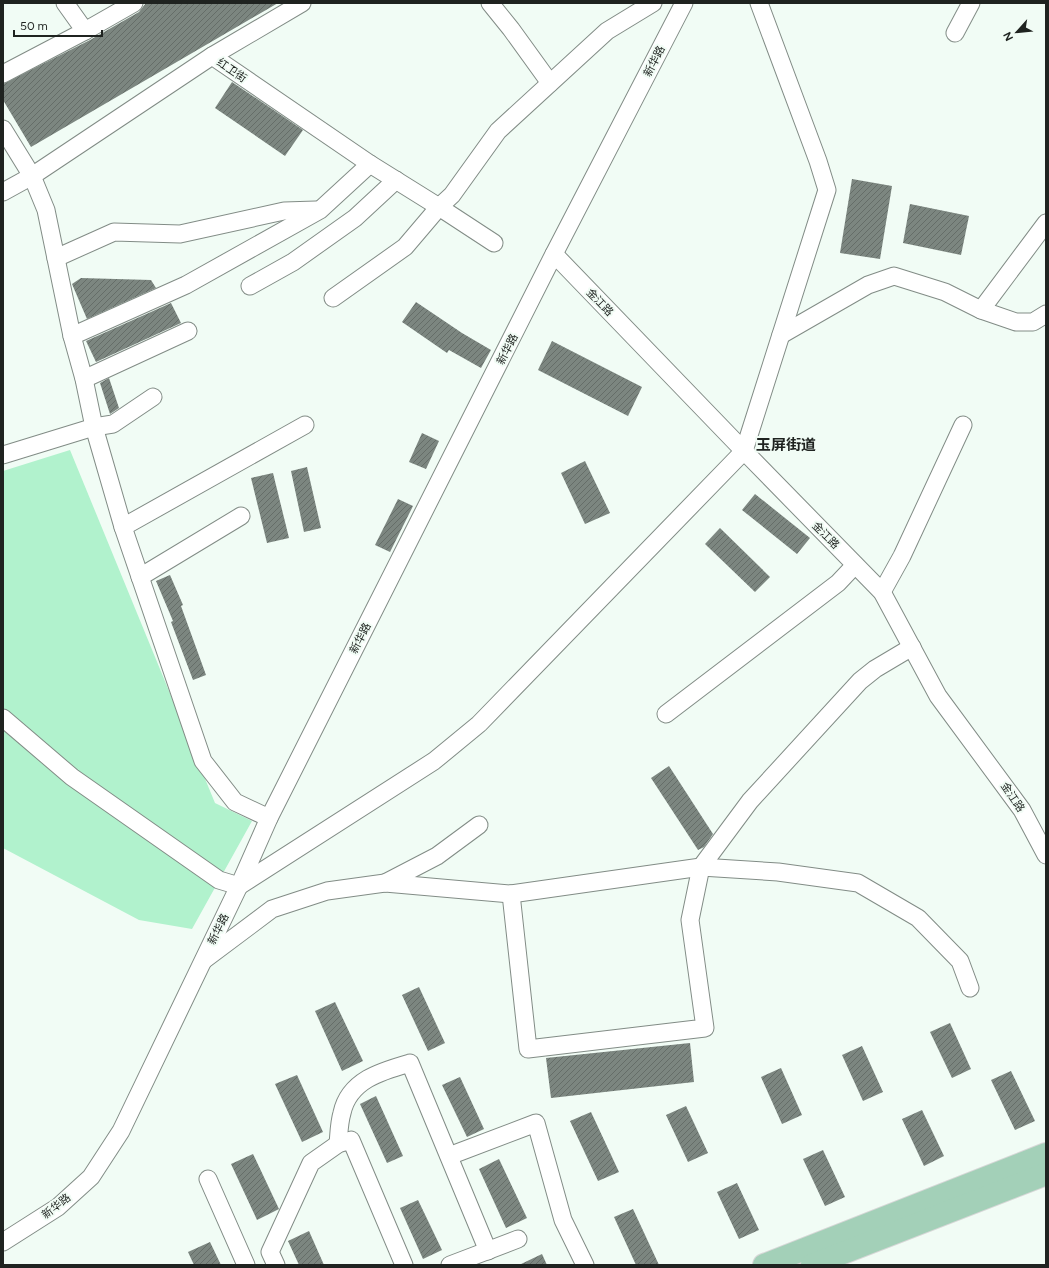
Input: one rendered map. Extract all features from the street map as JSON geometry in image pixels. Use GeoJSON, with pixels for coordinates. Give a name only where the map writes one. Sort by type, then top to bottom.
{"type":"FeatureCollection","features":[{"type":"Feature","properties":{"kind":"main road"},"geometry":{"type":"LineString","coordinates":[[764,1265],[1046,1154]]}},
{"type":"Feature","properties":{"kind":"main road"},"geometry":{"type":"LineString","coordinates":[[812,1265],[1046,1174]]}},
{"type":"Feature","properties":{"kind":"street"},"geometry":{"type":"LineString","coordinates":[[66,3],[85,31]]}},
{"type":"Feature","properties":{"kind":"street"},"geometry":{"type":"LineString","coordinates":[[3,74],[85,31],[134,3]]}},
{"type":"Feature","properties":{"kind":"street"},"geometry":{"type":"LineString","coordinates":[[212,56],[302,3]]}},
{"type":"Feature","properties":{"kind":"street"},"geometry":{"type":"LineString","coordinates":[[490,3],[550,83]]}},
{"type":"Feature","properties":{"kind":"street"},"geometry":{"type":"LineString","coordinates":[[333,298],[405,247],[439,207],[452,195],[498,130],[607,31],[653,3]]}},
{"type":"Feature","properties":{"kind":"street","name":"新华路"},"geometry":{"type":"LineString","coordinates":[[3,1242],[58,1207],[91,1177],[121,1131],[239,886],[269,818],[554,254],[684,3]]}},
{"type":"Feature","properties":{"kind":"street"},"geometry":{"type":"LineString","coordinates":[[3,718],[72,777],[219,880],[239,886],[434,761],[479,724],[744,451],[827,190],[818,161],[759,3]]}},
{"type":"Feature","properties":{"kind":"street"},"geometry":{"type":"LineString","coordinates":[[955,32],[972,3]]}},
{"type":"Feature","properties":{"kind":"street","name":"红卫街"},"geometry":{"type":"LineString","coordinates":[[3,192],[32,176],[212,56],[370,164],[494,243]]}},
{"type":"Feature","properties":{"kind":"street"},"geometry":{"type":"LineString","coordinates":[[3,129],[32,176],[46,210],[72,336],[84,379],[94,427],[123,527],[203,761],[235,802],[269,818]]}},
{"type":"Feature","properties":{"kind":"street"},"geometry":{"type":"LineString","coordinates":[[72,336],[186,285],[320,210],[370,164]]}},
{"type":"Feature","properties":{"kind":"street"},"geometry":{"type":"LineString","coordinates":[[250,286],[293,262],[355,218],[396,180]]}},
{"type":"Feature","properties":{"kind":"street"},"geometry":{"type":"LineString","coordinates":[[56,258],[114,232],[180,234],[284,212],[320,210]]}},
{"type":"Feature","properties":{"kind":"street"},"geometry":{"type":"LineString","coordinates":[[981,310],[1046,223]]}},
{"type":"Feature","properties":{"kind":"street","name":"金江路"},"geometry":{"type":"LineString","coordinates":[[554,254],[882,592],[938,696],[1022,810],[1046,855]]}},
{"type":"Feature","properties":{"kind":"street"},"geometry":{"type":"LineString","coordinates":[[781,335],[868,285],[894,276],[945,292],[981,310],[1016,322],[1033,322],[1046,314]]}},
{"type":"Feature","properties":{"kind":"street"},"geometry":{"type":"LineString","coordinates":[[84,379],[188,331]]}},
{"type":"Feature","properties":{"kind":"street"},"geometry":{"type":"LineString","coordinates":[[3,455],[94,427],[113,424],[153,397]]}},
{"type":"Feature","properties":{"kind":"street"},"geometry":{"type":"LineString","coordinates":[[882,592],[902,556],[962,425]]}},
{"type":"Feature","properties":{"kind":"street"},"geometry":{"type":"LineString","coordinates":[[123,527],[306,426]]}},
{"type":"Feature","properties":{"kind":"street"},"geometry":{"type":"LineString","coordinates":[[140,577],[241,516]]}},
{"type":"Feature","properties":{"kind":"street"},"geometry":{"type":"LineString","coordinates":[[666,714],[838,583],[856,565]]}},
{"type":"Feature","properties":{"kind":"street"},"geometry":{"type":"LineString","coordinates":[[511,894],[528,1049],[705,1028],[690,920],[701,867],[750,801],[860,681],[875,669],[912,647]]}},
{"type":"Feature","properties":{"kind":"street"},"geometry":{"type":"LineString","coordinates":[[386,883],[437,856],[479,825]]}},
{"type":"Feature","properties":{"kind":"street"},"geometry":{"type":"LineString","coordinates":[[202,961],[272,909],[327,891],[386,883],[511,894],[701,867],[778,872],[858,883],[918,918],[960,961],[970,988]]}},
{"type":"Feature","properties":{"kind":"street"},"geometry":{"type":"LineString","coordinates":[[338,1144],[342,1112],[348,1096],[365,1080],[383,1071],[410,1064],[488,1251]]}},
{"type":"Feature","properties":{"kind":"street"},"geometry":{"type":"LineString","coordinates":[[449,1156],[536,1123],[563,1220],[585,1265]]}},
{"type":"Feature","properties":{"kind":"street"},"geometry":{"type":"LineString","coordinates":[[276,1265],[270,1252],[311,1163],[338,1144],[351,1140],[404,1265]]}},
{"type":"Feature","properties":{"kind":"street"},"geometry":{"type":"LineString","coordinates":[[208,1179],[246,1265]]}},
{"type":"Feature","properties":{"kind":"street"},"geometry":{"type":"LineString","coordinates":[[450,1265],[518,1239]]}},
{"type":"Feature","properties":{"kind":"green space"},"geometry":{"type":"Polygon","coordinates":[[[70,450],[215,803],[252,821],[192,929],[139,920],[3,848],[3,471],[70,450]]]}},
{"type":"Feature","properties":{"kind":"building"},"geometry":{"type":"Polygon","coordinates":[[[146,3],[278,3],[31,147],[3,100],[3,84],[90,40],[139,12],[146,3]]]}},
{"type":"Feature","properties":{"kind":"building"},"geometry":{"type":"Polygon","coordinates":[[[232,82],[303,130],[285,156],[215,108],[232,82]]]}},
{"type":"Feature","properties":{"kind":"building"},"geometry":{"type":"Polygon","coordinates":[[[852,179],[892,186],[880,259],[840,253],[852,179]]]}},
{"type":"Feature","properties":{"kind":"building"},"geometry":{"type":"Polygon","coordinates":[[[910,204],[969,216],[961,255],[903,243],[910,204]]]}},
{"type":"Feature","properties":{"kind":"building"},"geometry":{"type":"Polygon","coordinates":[[[81,278],[151,280],[156,288],[87,319],[72,284],[81,278]]]}},
{"type":"Feature","properties":{"kind":"building"},"geometry":{"type":"Polygon","coordinates":[[[416,302],[462,333],[491,350],[481,368],[449,350],[447,353],[402,322],[416,302]]]}},
{"type":"Feature","properties":{"kind":"building"},"geometry":{"type":"Polygon","coordinates":[[[171,303],[181,323],[96,362],[86,341],[171,303]]]}},
{"type":"Feature","properties":{"kind":"building"},"geometry":{"type":"Polygon","coordinates":[[[552,341],[642,387],[628,416],[538,370],[552,341]]]}},
{"type":"Feature","properties":{"kind":"building"},"geometry":{"type":"Polygon","coordinates":[[[109,378],[119,408],[110,414],[100,383],[109,378]]]}},
{"type":"Feature","properties":{"kind":"building"},"geometry":{"type":"Polygon","coordinates":[[[422,433],[439,441],[426,469],[409,462],[422,433]]]}},
{"type":"Feature","properties":{"kind":"building"},"geometry":{"type":"Polygon","coordinates":[[[585,461],[610,513],[585,524],[561,473],[585,461]]]}},
{"type":"Feature","properties":{"kind":"building"},"geometry":{"type":"Polygon","coordinates":[[[307,467],[321,528],[304,532],[291,471],[307,467]]]}},
{"type":"Feature","properties":{"kind":"building"},"geometry":{"type":"Polygon","coordinates":[[[273,473],[289,538],[267,543],[251,478],[273,473]]]}},
{"type":"Feature","properties":{"kind":"building"},"geometry":{"type":"Polygon","coordinates":[[[755,494],[810,538],[797,554],[742,510],[755,494]]]}},
{"type":"Feature","properties":{"kind":"building"},"geometry":{"type":"Polygon","coordinates":[[[398,499],[413,506],[390,552],[375,545],[398,499]]]}},
{"type":"Feature","properties":{"kind":"building"},"geometry":{"type":"Polygon","coordinates":[[[720,528],[770,577],[755,592],[705,544],[720,528]]]}},
{"type":"Feature","properties":{"kind":"building"},"geometry":{"type":"Polygon","coordinates":[[[170,575],[183,605],[181,606],[206,675],[193,680],[171,622],[173,621],[156,581],[170,575]]]}},
{"type":"Feature","properties":{"kind":"building"},"geometry":{"type":"Polygon","coordinates":[[[669,766],[713,834],[704,847],[698,850],[651,778],[669,766]]]}},
{"type":"Feature","properties":{"kind":"building"},"geometry":{"type":"Polygon","coordinates":[[[419,987],[445,1043],[428,1051],[402,995],[419,987]]]}},
{"type":"Feature","properties":{"kind":"building"},"geometry":{"type":"Polygon","coordinates":[[[335,1002],[363,1061],[342,1071],[315,1011],[335,1002]]]}},
{"type":"Feature","properties":{"kind":"building"},"geometry":{"type":"Polygon","coordinates":[[[950,1023],[971,1069],[952,1078],[930,1032],[950,1023]]]}},
{"type":"Feature","properties":{"kind":"building"},"geometry":{"type":"Polygon","coordinates":[[[690,1043],[694,1082],[551,1098],[546,1058],[690,1043]]]}},
{"type":"Feature","properties":{"kind":"building"},"geometry":{"type":"Polygon","coordinates":[[[862,1046],[883,1092],[863,1101],[842,1055],[862,1046]]]}},
{"type":"Feature","properties":{"kind":"building"},"geometry":{"type":"Polygon","coordinates":[[[781,1068],[802,1115],[782,1124],[761,1077],[781,1068]]]}},
{"type":"Feature","properties":{"kind":"building"},"geometry":{"type":"Polygon","coordinates":[[[1011,1071],[1035,1121],[1015,1130],[991,1080],[1011,1071]]]}},
{"type":"Feature","properties":{"kind":"building"},"geometry":{"type":"Polygon","coordinates":[[[297,1075],[323,1132],[302,1142],[275,1084],[297,1075]]]}},
{"type":"Feature","properties":{"kind":"building"},"geometry":{"type":"Polygon","coordinates":[[[460,1077],[484,1129],[467,1137],[442,1085],[460,1077]]]}},
{"type":"Feature","properties":{"kind":"building"},"geometry":{"type":"Polygon","coordinates":[[[376,1096],[403,1156],[387,1163],[360,1104],[376,1096]]]}},
{"type":"Feature","properties":{"kind":"building"},"geometry":{"type":"Polygon","coordinates":[[[686,1106],[708,1153],[688,1162],[666,1115],[686,1106]]]}},
{"type":"Feature","properties":{"kind":"building"},"geometry":{"type":"Polygon","coordinates":[[[922,1110],[944,1156],[924,1166],[902,1119],[922,1110]]]}},
{"type":"Feature","properties":{"kind":"building"},"geometry":{"type":"Polygon","coordinates":[[[591,1112],[619,1172],[598,1181],[570,1121],[591,1112]]]}},
{"type":"Feature","properties":{"kind":"building"},"geometry":{"type":"Polygon","coordinates":[[[823,1150],[845,1197],[825,1206],[803,1159],[823,1150]]]}},
{"type":"Feature","properties":{"kind":"building"},"geometry":{"type":"Polygon","coordinates":[[[253,1154],[279,1209],[257,1220],[231,1164],[253,1154]]]}},
{"type":"Feature","properties":{"kind":"building"},"geometry":{"type":"Polygon","coordinates":[[[499,1159],[527,1218],[506,1228],[479,1169],[499,1159]]]}},
{"type":"Feature","properties":{"kind":"building"},"geometry":{"type":"Polygon","coordinates":[[[737,1183],[759,1230],[739,1239],[717,1192],[737,1183]]]}},
{"type":"Feature","properties":{"kind":"building"},"geometry":{"type":"Polygon","coordinates":[[[418,1200],[442,1250],[423,1259],[400,1208],[418,1200]]]}},
{"type":"Feature","properties":{"kind":"building"},"geometry":{"type":"Polygon","coordinates":[[[633,1209],[659,1265],[636,1265],[614,1217],[633,1209]]]}},
{"type":"Feature","properties":{"kind":"building"},"geometry":{"type":"Polygon","coordinates":[[[309,1231],[324,1265],[299,1265],[288,1241],[309,1231]]]}},
{"type":"Feature","properties":{"kind":"building"},"geometry":{"type":"Polygon","coordinates":[[[210,1242],[221,1265],[194,1265],[188,1252],[210,1242]]]}},
{"type":"Feature","properties":{"kind":"building"},"geometry":{"type":"Polygon","coordinates":[[[542,1254],[547,1265],[519,1265],[542,1254]]]}},
{"type":"Feature","properties":{"kind":"district","name":"玉屏街道"},"geometry":{"type":"Point","coordinates":[786,445]}}]}
